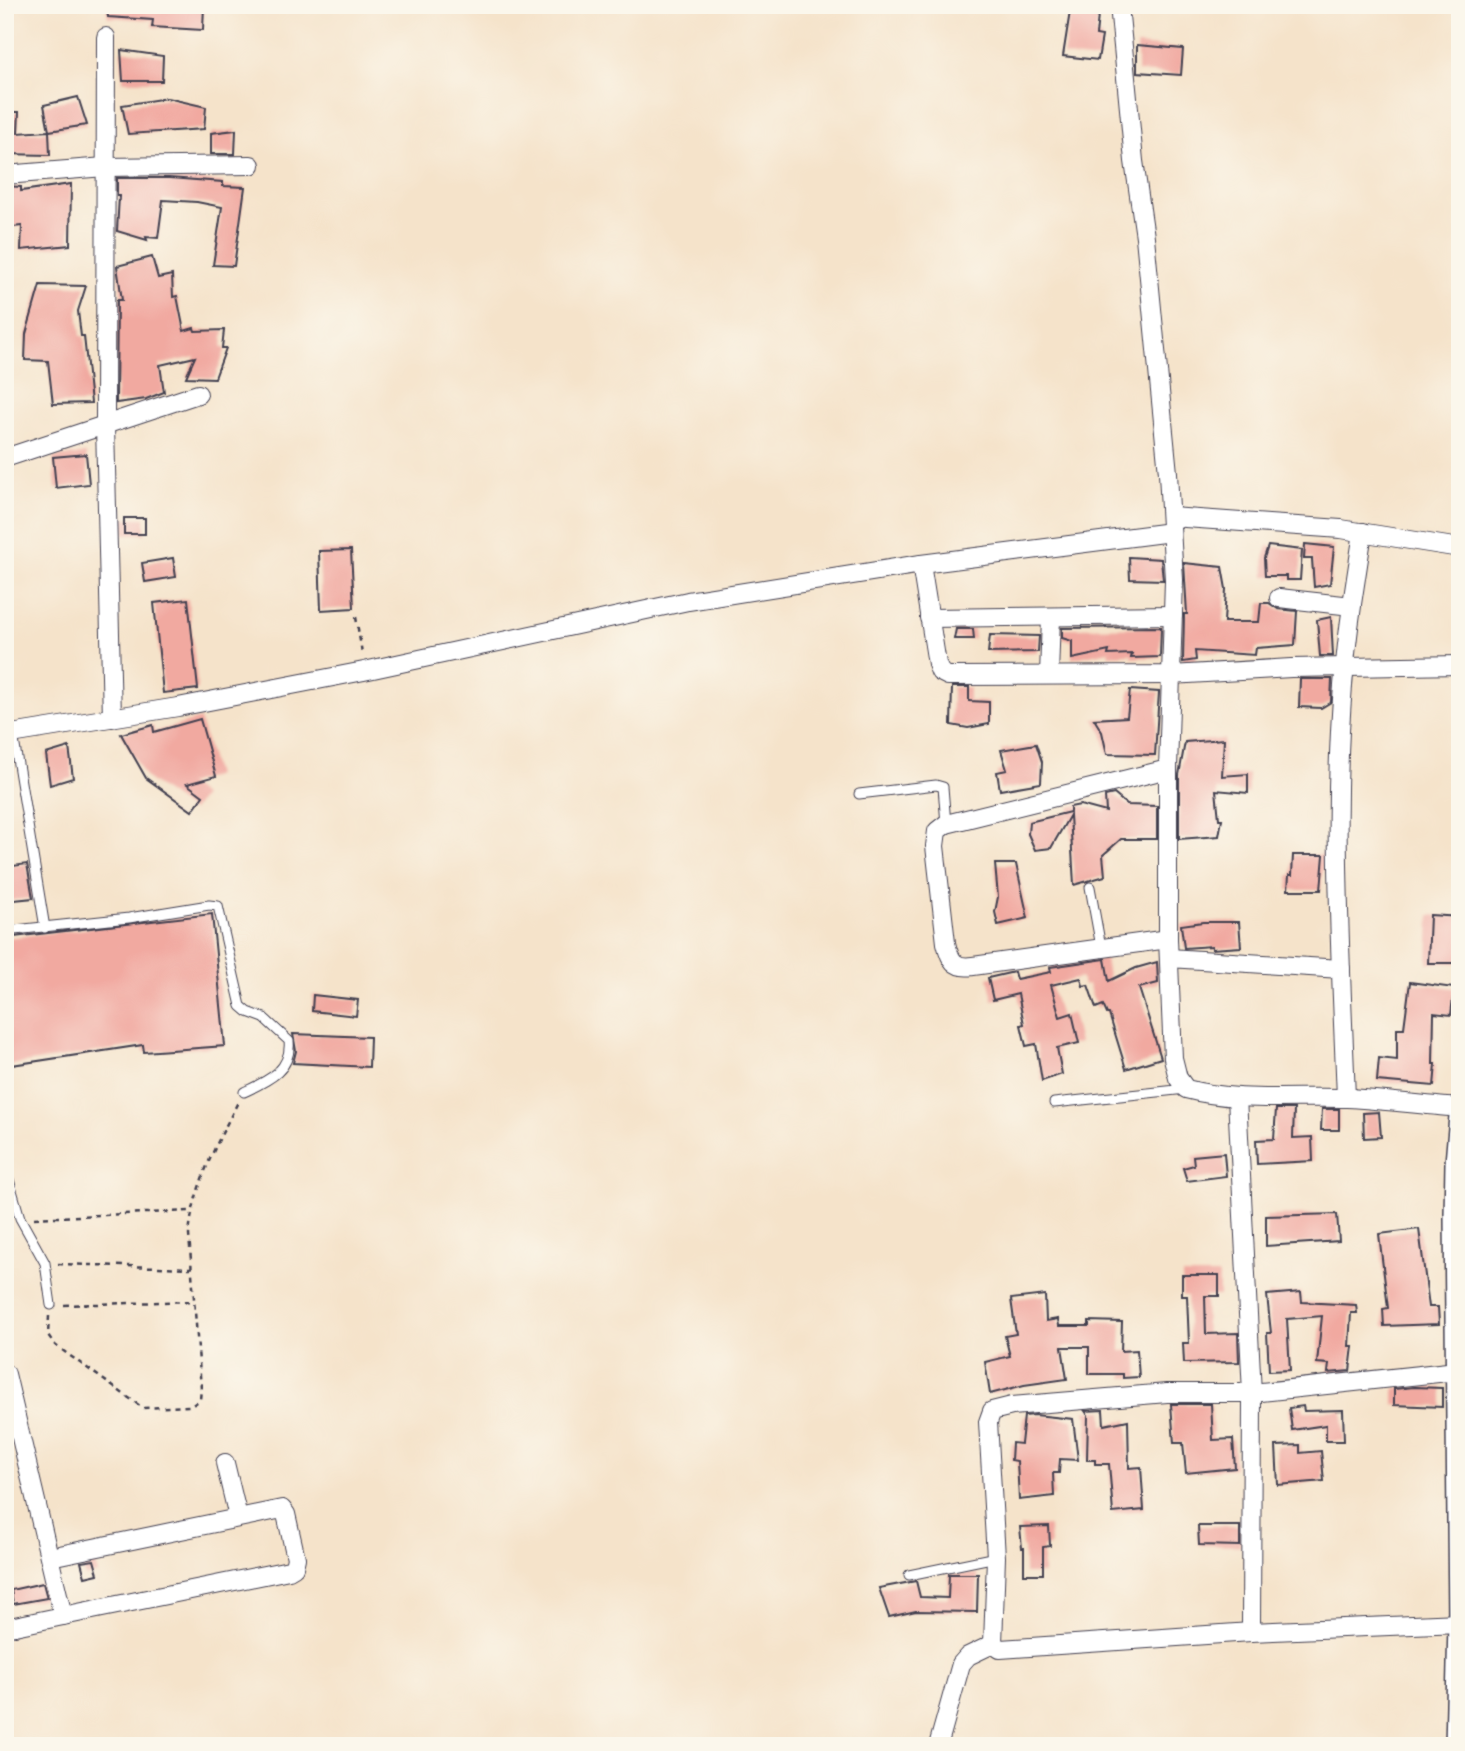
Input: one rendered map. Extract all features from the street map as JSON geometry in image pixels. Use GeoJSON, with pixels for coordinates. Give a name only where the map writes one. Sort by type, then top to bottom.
{"type":"FeatureCollection","features":[{"type":"Feature","properties":{"kind":"street"},"geometry":{"type":"LineString","coordinates":[[1119,5],[1134,161],[1145,237],[1171,525],[1174,580],[1168,769],[1168,939],[1173,1058],[1178,1078],[1186,1089],[1206,1094],[1237,1097],[1346,1098],[1460,1108]]}},
{"type":"Feature","properties":{"kind":"street"},"geometry":{"type":"LineString","coordinates":[[106,37],[105,425],[112,718]]}},
{"type":"Feature","properties":{"kind":"street"},"geometry":{"type":"LineString","coordinates":[[5,175],[105,167],[251,165]]}},
{"type":"Feature","properties":{"kind":"street"},"geometry":{"type":"LineString","coordinates":[[5,458],[198,394]]}},
{"type":"Feature","properties":{"kind":"street"},"geometry":{"type":"LineString","coordinates":[[9,735],[364,671],[688,601],[1171,525],[1341,529],[1460,548]]}},
{"type":"Feature","properties":{"kind":"street"},"geometry":{"type":"LineString","coordinates":[[1346,1098],[1339,818],[1343,667],[1363,532]]}},
{"type":"Feature","properties":{"kind":"street"},"geometry":{"type":"LineString","coordinates":[[921,564],[937,664],[943,675],[1171,675],[1460,665]]}},
{"type":"Feature","properties":{"kind":"street"},"geometry":{"type":"LineString","coordinates":[[1279,598],[1352,604]]}},
{"type":"Feature","properties":{"kind":"street"},"geometry":{"type":"LineString","coordinates":[[929,618],[1173,615]]}},
{"type":"Feature","properties":{"kind":"street"},"geometry":{"type":"LineString","coordinates":[[1049,675],[1051,617]]}},
{"type":"Feature","properties":{"kind":"street"},"geometry":{"type":"LineString","coordinates":[[1168,769],[946,824],[937,831],[936,859],[946,943],[949,956],[955,965],[973,966],[1168,939]]}},
{"type":"Feature","properties":{"kind":"street"},"geometry":{"type":"LineString","coordinates":[[1169,958],[1341,970]]}},
{"type":"Feature","properties":{"kind":"street"},"geometry":{"type":"LineString","coordinates":[[1237,1097],[1252,1393],[1251,1632]]}},
{"type":"Feature","properties":{"kind":"street"},"geometry":{"type":"LineString","coordinates":[[1456,1746],[1459,1349],[1455,1176],[1460,1116]]}},
{"type":"Feature","properties":{"kind":"street"},"geometry":{"type":"LineString","coordinates":[[993,1644],[996,1558],[988,1422],[992,1410],[1035,1403],[1153,1394],[1252,1393],[1457,1371]]}},
{"type":"Feature","properties":{"kind":"street"},"geometry":{"type":"LineString","coordinates":[[6,1372],[63,1616]]}},
{"type":"Feature","properties":{"kind":"street"},"geometry":{"type":"LineString","coordinates":[[225,1463],[238,1517]]}},
{"type":"Feature","properties":{"kind":"street"},"geometry":{"type":"LineString","coordinates":[[5,1628],[289,1570],[294,1567],[296,1558],[286,1514],[282,1509],[50,1557]]}},
{"type":"Feature","properties":{"kind":"street"},"geometry":{"type":"LineString","coordinates":[[993,1644],[1000,1649],[1251,1632],[1459,1623]]}},
{"type":"Feature","properties":{"kind":"street"},"geometry":{"type":"LineString","coordinates":[[938,1746],[961,1664],[968,1656],[993,1644]]}},
{"type":"Feature","properties":{"kind":"lane"},"geometry":{"type":"LineString","coordinates":[[9,735],[45,928]]}},
{"type":"Feature","properties":{"kind":"lane"},"geometry":{"type":"LineString","coordinates":[[859,794],[936,785],[943,787],[946,824]]}},
{"type":"Feature","properties":{"kind":"lane"},"geometry":{"type":"LineString","coordinates":[[1090,887],[1101,947]]}},
{"type":"Feature","properties":{"kind":"lane"},"geometry":{"type":"LineString","coordinates":[[5,931],[218,906],[241,1006],[264,1018],[289,1041],[290,1052],[283,1069],[268,1080],[244,1091]]}},
{"type":"Feature","properties":{"kind":"lane"},"geometry":{"type":"LineString","coordinates":[[1054,1102],[1186,1089]]}},
{"type":"Feature","properties":{"kind":"lane"},"geometry":{"type":"LineString","coordinates":[[5,1166],[20,1218],[45,1263],[51,1305]]}},
{"type":"Feature","properties":{"kind":"lane"},"geometry":{"type":"LineString","coordinates":[[909,1574],[996,1558]]}},
{"type":"Feature","properties":{"kind":"path"},"geometry":{"type":"LineString","coordinates":[[356,617],[364,671]]}},
{"type":"Feature","properties":{"kind":"path"},"geometry":{"type":"LineString","coordinates":[[194,1301],[51,1305],[48,1335],[55,1345],[84,1367],[147,1409],[191,1406],[200,1400],[201,1388],[189,1235],[191,1211],[204,1173],[244,1091]]}},
{"type":"Feature","properties":{"kind":"path"},"geometry":{"type":"LineString","coordinates":[[20,1218],[191,1211]]}},
{"type":"Feature","properties":{"kind":"path"},"geometry":{"type":"LineString","coordinates":[[45,1263],[191,1268]]}},
{"type":"Feature","properties":{"kind":"building"},"geometry":{"type":"Polygon","coordinates":[[[106,5],[204,5],[203,30],[152,27],[153,20],[108,17],[106,5]]]}},
{"type":"Feature","properties":{"kind":"building"},"geometry":{"type":"Polygon","coordinates":[[[1071,5],[1099,6],[1096,35],[1102,36],[1098,60],[1063,56],[1071,5]]]}},
{"type":"Feature","properties":{"kind":"building"},"geometry":{"type":"Polygon","coordinates":[[[1137,45],[1183,49],[1181,75],[1137,72],[1137,45]]]}},
{"type":"Feature","properties":{"kind":"building"},"geometry":{"type":"Polygon","coordinates":[[[121,50],[163,56],[162,81],[123,81],[121,50]]]}},
{"type":"Feature","properties":{"kind":"building"},"geometry":{"type":"Polygon","coordinates":[[[78,97],[87,125],[49,131],[44,105],[78,97]]]}},
{"type":"Feature","properties":{"kind":"building"},"geometry":{"type":"Polygon","coordinates":[[[167,98],[206,107],[204,129],[128,134],[122,105],[167,98]]]}},
{"type":"Feature","properties":{"kind":"building"},"geometry":{"type":"Polygon","coordinates":[[[5,112],[19,112],[18,133],[49,131],[50,155],[5,154],[5,112]]]}},
{"type":"Feature","properties":{"kind":"building"},"geometry":{"type":"Polygon","coordinates":[[[236,130],[235,154],[211,154],[211,133],[236,130]]]}},
{"type":"Feature","properties":{"kind":"building"},"geometry":{"type":"Polygon","coordinates":[[[117,178],[169,178],[223,182],[223,186],[245,187],[234,266],[213,265],[222,207],[163,200],[158,238],[146,237],[147,240],[117,231],[117,178]]]}},
{"type":"Feature","properties":{"kind":"building"},"geometry":{"type":"Polygon","coordinates":[[[71,184],[70,245],[21,250],[22,226],[5,228],[5,186],[21,187],[21,191],[71,184]]]}},
{"type":"Feature","properties":{"kind":"building"},"geometry":{"type":"Polygon","coordinates":[[[152,257],[158,278],[172,275],[173,297],[177,296],[184,331],[194,328],[195,331],[224,330],[222,348],[226,348],[215,378],[186,377],[195,357],[160,365],[164,392],[146,399],[116,403],[117,300],[122,300],[117,266],[152,257]]]}},
{"type":"Feature","properties":{"kind":"building"},"geometry":{"type":"Polygon","coordinates":[[[40,285],[86,286],[78,311],[81,336],[84,336],[91,403],[53,404],[48,361],[25,360],[26,334],[40,285]]]}},
{"type":"Feature","properties":{"kind":"building"},"geometry":{"type":"Polygon","coordinates":[[[86,454],[89,484],[56,488],[53,457],[86,454]]]}},
{"type":"Feature","properties":{"kind":"building"},"geometry":{"type":"Polygon","coordinates":[[[124,518],[145,518],[145,534],[124,534],[124,518]]]}},
{"type":"Feature","properties":{"kind":"building"},"geometry":{"type":"Polygon","coordinates":[[[1305,544],[1334,547],[1330,584],[1314,587],[1312,559],[1304,559],[1305,544]]]}},
{"type":"Feature","properties":{"kind":"building"},"geometry":{"type":"Polygon","coordinates":[[[1268,546],[1302,550],[1300,580],[1286,580],[1286,576],[1265,576],[1264,558],[1268,546]]]}},
{"type":"Feature","properties":{"kind":"building"},"geometry":{"type":"Polygon","coordinates":[[[351,550],[354,608],[321,610],[319,551],[351,550]]]}},
{"type":"Feature","properties":{"kind":"building"},"geometry":{"type":"Polygon","coordinates":[[[1129,557],[1161,559],[1163,580],[1130,579],[1129,557]]]}},
{"type":"Feature","properties":{"kind":"building"},"geometry":{"type":"Polygon","coordinates":[[[173,558],[176,577],[145,582],[142,563],[173,558]]]}},
{"type":"Feature","properties":{"kind":"building"},"geometry":{"type":"Polygon","coordinates":[[[1184,563],[1222,567],[1226,589],[1224,622],[1259,622],[1261,603],[1269,603],[1278,609],[1297,611],[1295,645],[1256,648],[1255,655],[1195,651],[1196,660],[1183,662],[1184,614],[1187,614],[1184,563]]]}},
{"type":"Feature","properties":{"kind":"building"},"geometry":{"type":"Polygon","coordinates":[[[188,599],[198,689],[163,693],[154,603],[188,599]]]}},
{"type":"Feature","properties":{"kind":"building"},"geometry":{"type":"Polygon","coordinates":[[[1331,617],[1333,656],[1320,656],[1317,620],[1331,617]]]}},
{"type":"Feature","properties":{"kind":"building"},"geometry":{"type":"Polygon","coordinates":[[[1161,627],[1160,657],[1131,658],[1132,654],[1108,655],[1109,651],[1072,659],[1072,641],[1062,638],[1062,628],[1161,627]]]}},
{"type":"Feature","properties":{"kind":"building"},"geometry":{"type":"Polygon","coordinates":[[[956,629],[973,629],[974,639],[954,639],[956,629]]]}},
{"type":"Feature","properties":{"kind":"building"},"geometry":{"type":"Polygon","coordinates":[[[990,635],[1039,636],[1038,652],[988,653],[990,635]]]}},
{"type":"Feature","properties":{"kind":"building"},"geometry":{"type":"Polygon","coordinates":[[[1300,679],[1332,679],[1331,702],[1321,708],[1299,707],[1300,679]]]}},
{"type":"Feature","properties":{"kind":"building"},"geometry":{"type":"Polygon","coordinates":[[[952,687],[969,687],[969,701],[989,702],[989,724],[968,728],[951,725],[952,687]]]}},
{"type":"Feature","properties":{"kind":"building"},"geometry":{"type":"Polygon","coordinates":[[[1130,690],[1159,692],[1155,755],[1107,754],[1102,732],[1094,719],[1127,717],[1130,690]]]}},
{"type":"Feature","properties":{"kind":"building"},"geometry":{"type":"Polygon","coordinates":[[[200,719],[216,776],[187,784],[203,796],[192,811],[146,778],[121,734],[153,725],[154,732],[200,719]]]}},
{"type":"Feature","properties":{"kind":"building"},"geometry":{"type":"Polygon","coordinates":[[[1224,739],[1222,776],[1248,774],[1248,793],[1216,790],[1219,819],[1222,819],[1219,836],[1179,839],[1179,775],[1185,742],[1224,739]]]}},
{"type":"Feature","properties":{"kind":"building"},"geometry":{"type":"Polygon","coordinates":[[[1036,744],[1042,762],[1041,783],[1000,790],[997,772],[1007,770],[1001,750],[1036,744]]]}},
{"type":"Feature","properties":{"kind":"building"},"geometry":{"type":"Polygon","coordinates":[[[69,747],[73,778],[50,785],[46,754],[69,747]]]}},
{"type":"Feature","properties":{"kind":"building"},"geometry":{"type":"Polygon","coordinates":[[[1114,794],[1127,805],[1157,806],[1157,839],[1121,839],[1103,855],[1105,876],[1074,885],[1070,815],[1051,848],[1035,850],[1028,834],[1029,822],[1070,812],[1070,807],[1080,805],[1106,812],[1105,796],[1114,794]]]}},
{"type":"Feature","properties":{"kind":"building"},"geometry":{"type":"Polygon","coordinates":[[[1293,855],[1324,855],[1321,890],[1288,890],[1293,855]]]}},
{"type":"Feature","properties":{"kind":"building"},"geometry":{"type":"Polygon","coordinates":[[[27,864],[33,898],[5,901],[5,867],[27,864]]]}},
{"type":"Feature","properties":{"kind":"building"},"geometry":{"type":"Polygon","coordinates":[[[995,864],[1016,864],[1028,918],[998,925],[995,912],[998,897],[995,864]]]}},
{"type":"Feature","properties":{"kind":"building"},"geometry":{"type":"Polygon","coordinates":[[[212,914],[225,1046],[144,1052],[143,1045],[5,1066],[5,938],[212,914]]]}},
{"type":"Feature","properties":{"kind":"building"},"geometry":{"type":"Polygon","coordinates":[[[1430,915],[1460,917],[1460,963],[1428,963],[1430,915]]]}},
{"type":"Feature","properties":{"kind":"building"},"geometry":{"type":"Polygon","coordinates":[[[1239,922],[1241,947],[1184,948],[1181,925],[1239,922]]]}},
{"type":"Feature","properties":{"kind":"building"},"geometry":{"type":"Polygon","coordinates":[[[1105,959],[1109,981],[1136,968],[1157,962],[1158,983],[1139,988],[1161,1058],[1126,1069],[1109,1014],[1103,1005],[1096,1008],[1088,985],[1083,986],[1081,978],[1051,985],[1060,1017],[1072,1013],[1079,1043],[1057,1048],[1062,1074],[1042,1081],[1036,1044],[1026,1046],[1018,994],[993,1000],[988,978],[1014,972],[1016,979],[1051,972],[1050,967],[1105,959]]]}},
{"type":"Feature","properties":{"kind":"building"},"geometry":{"type":"Polygon","coordinates":[[[1410,982],[1454,988],[1451,1015],[1434,1013],[1434,1086],[1377,1081],[1379,1058],[1397,1060],[1397,1028],[1404,1028],[1410,982]]]}},
{"type":"Feature","properties":{"kind":"building"},"geometry":{"type":"Polygon","coordinates":[[[313,995],[358,1000],[356,1016],[312,1011],[313,995]]]}},
{"type":"Feature","properties":{"kind":"building"},"geometry":{"type":"Polygon","coordinates":[[[293,1034],[370,1037],[369,1067],[293,1063],[296,1051],[293,1034]]]}},
{"type":"Feature","properties":{"kind":"building"},"geometry":{"type":"Polygon","coordinates":[[[1276,1109],[1294,1109],[1293,1138],[1312,1137],[1313,1161],[1257,1164],[1256,1140],[1274,1139],[1276,1109]]]}},
{"type":"Feature","properties":{"kind":"building"},"geometry":{"type":"Polygon","coordinates":[[[1322,1109],[1339,1109],[1339,1130],[1321,1130],[1322,1109]]]}},
{"type":"Feature","properties":{"kind":"building"},"geometry":{"type":"Polygon","coordinates":[[[1379,1112],[1381,1137],[1364,1138],[1363,1113],[1379,1112]]]}},
{"type":"Feature","properties":{"kind":"building"},"geometry":{"type":"Polygon","coordinates":[[[1224,1153],[1226,1176],[1187,1181],[1183,1168],[1194,1165],[1193,1156],[1224,1153]]]}},
{"type":"Feature","properties":{"kind":"building"},"geometry":{"type":"Polygon","coordinates":[[[1337,1214],[1339,1241],[1266,1246],[1266,1216],[1337,1214]]]}},
{"type":"Feature","properties":{"kind":"building"},"geometry":{"type":"Polygon","coordinates":[[[1419,1229],[1429,1307],[1438,1307],[1439,1324],[1384,1326],[1383,1309],[1388,1308],[1379,1234],[1419,1229]]]}},
{"type":"Feature","properties":{"kind":"building"},"geometry":{"type":"Polygon","coordinates":[[[1182,1275],[1219,1275],[1219,1296],[1205,1296],[1206,1334],[1238,1333],[1239,1362],[1184,1363],[1183,1343],[1189,1343],[1187,1296],[1182,1296],[1182,1275]]]}},
{"type":"Feature","properties":{"kind":"building"},"geometry":{"type":"Polygon","coordinates":[[[1301,1292],[1302,1302],[1356,1305],[1357,1313],[1351,1313],[1349,1346],[1353,1346],[1350,1371],[1328,1373],[1329,1364],[1317,1363],[1322,1316],[1287,1319],[1290,1370],[1269,1371],[1267,1333],[1271,1333],[1267,1295],[1301,1292]]]}},
{"type":"Feature","properties":{"kind":"building"},"geometry":{"type":"Polygon","coordinates":[[[1045,1295],[1046,1321],[1058,1319],[1059,1326],[1089,1326],[1089,1321],[1122,1322],[1121,1351],[1137,1350],[1139,1377],[1089,1374],[1089,1347],[1062,1347],[1067,1379],[1024,1385],[990,1394],[985,1362],[1010,1356],[1005,1336],[1016,1334],[1011,1299],[1045,1295]]]}},
{"type":"Feature","properties":{"kind":"building"},"geometry":{"type":"Polygon","coordinates":[[[1442,1388],[1442,1407],[1394,1405],[1394,1389],[1442,1388]]]}},
{"type":"Feature","properties":{"kind":"building"},"geometry":{"type":"Polygon","coordinates":[[[1171,1404],[1211,1404],[1213,1440],[1233,1439],[1235,1468],[1186,1473],[1183,1443],[1174,1443],[1171,1404]]]}},
{"type":"Feature","properties":{"kind":"building"},"geometry":{"type":"Polygon","coordinates":[[[1303,1406],[1304,1411],[1343,1410],[1344,1441],[1326,1441],[1326,1425],[1292,1430],[1289,1408],[1303,1406]]]}},
{"type":"Feature","properties":{"kind":"building"},"geometry":{"type":"Polygon","coordinates":[[[1103,1410],[1104,1425],[1128,1420],[1129,1468],[1141,1467],[1144,1510],[1113,1513],[1109,1464],[1095,1464],[1095,1460],[1087,1460],[1088,1415],[1085,1411],[1103,1410]]]}},
{"type":"Feature","properties":{"kind":"building"},"geometry":{"type":"Polygon","coordinates":[[[1024,1416],[1073,1419],[1078,1460],[1060,1459],[1059,1473],[1053,1473],[1054,1496],[1019,1500],[1017,1461],[1011,1460],[1012,1443],[1021,1444],[1024,1416]]]}},
{"type":"Feature","properties":{"kind":"building"},"geometry":{"type":"Polygon","coordinates":[[[1300,1445],[1300,1453],[1321,1451],[1324,1481],[1278,1485],[1276,1446],[1300,1445]]]}},
{"type":"Feature","properties":{"kind":"building"},"geometry":{"type":"Polygon","coordinates":[[[1049,1526],[1050,1546],[1043,1547],[1043,1574],[1024,1574],[1024,1548],[1020,1527],[1049,1526]]]}},
{"type":"Feature","properties":{"kind":"building"},"geometry":{"type":"Polygon","coordinates":[[[1198,1526],[1240,1526],[1240,1546],[1199,1545],[1198,1526]]]}},
{"type":"Feature","properties":{"kind":"building"},"geometry":{"type":"Polygon","coordinates":[[[94,1560],[98,1574],[85,1577],[81,1562],[94,1560]]]}},
{"type":"Feature","properties":{"kind":"building"},"geometry":{"type":"Polygon","coordinates":[[[949,1574],[978,1574],[977,1612],[916,1611],[889,1617],[879,1588],[916,1581],[920,1597],[948,1598],[949,1574]]]}},
{"type":"Feature","properties":{"kind":"building"},"geometry":{"type":"Polygon","coordinates":[[[43,1583],[47,1598],[13,1604],[11,1590],[43,1583]]]}}]}
